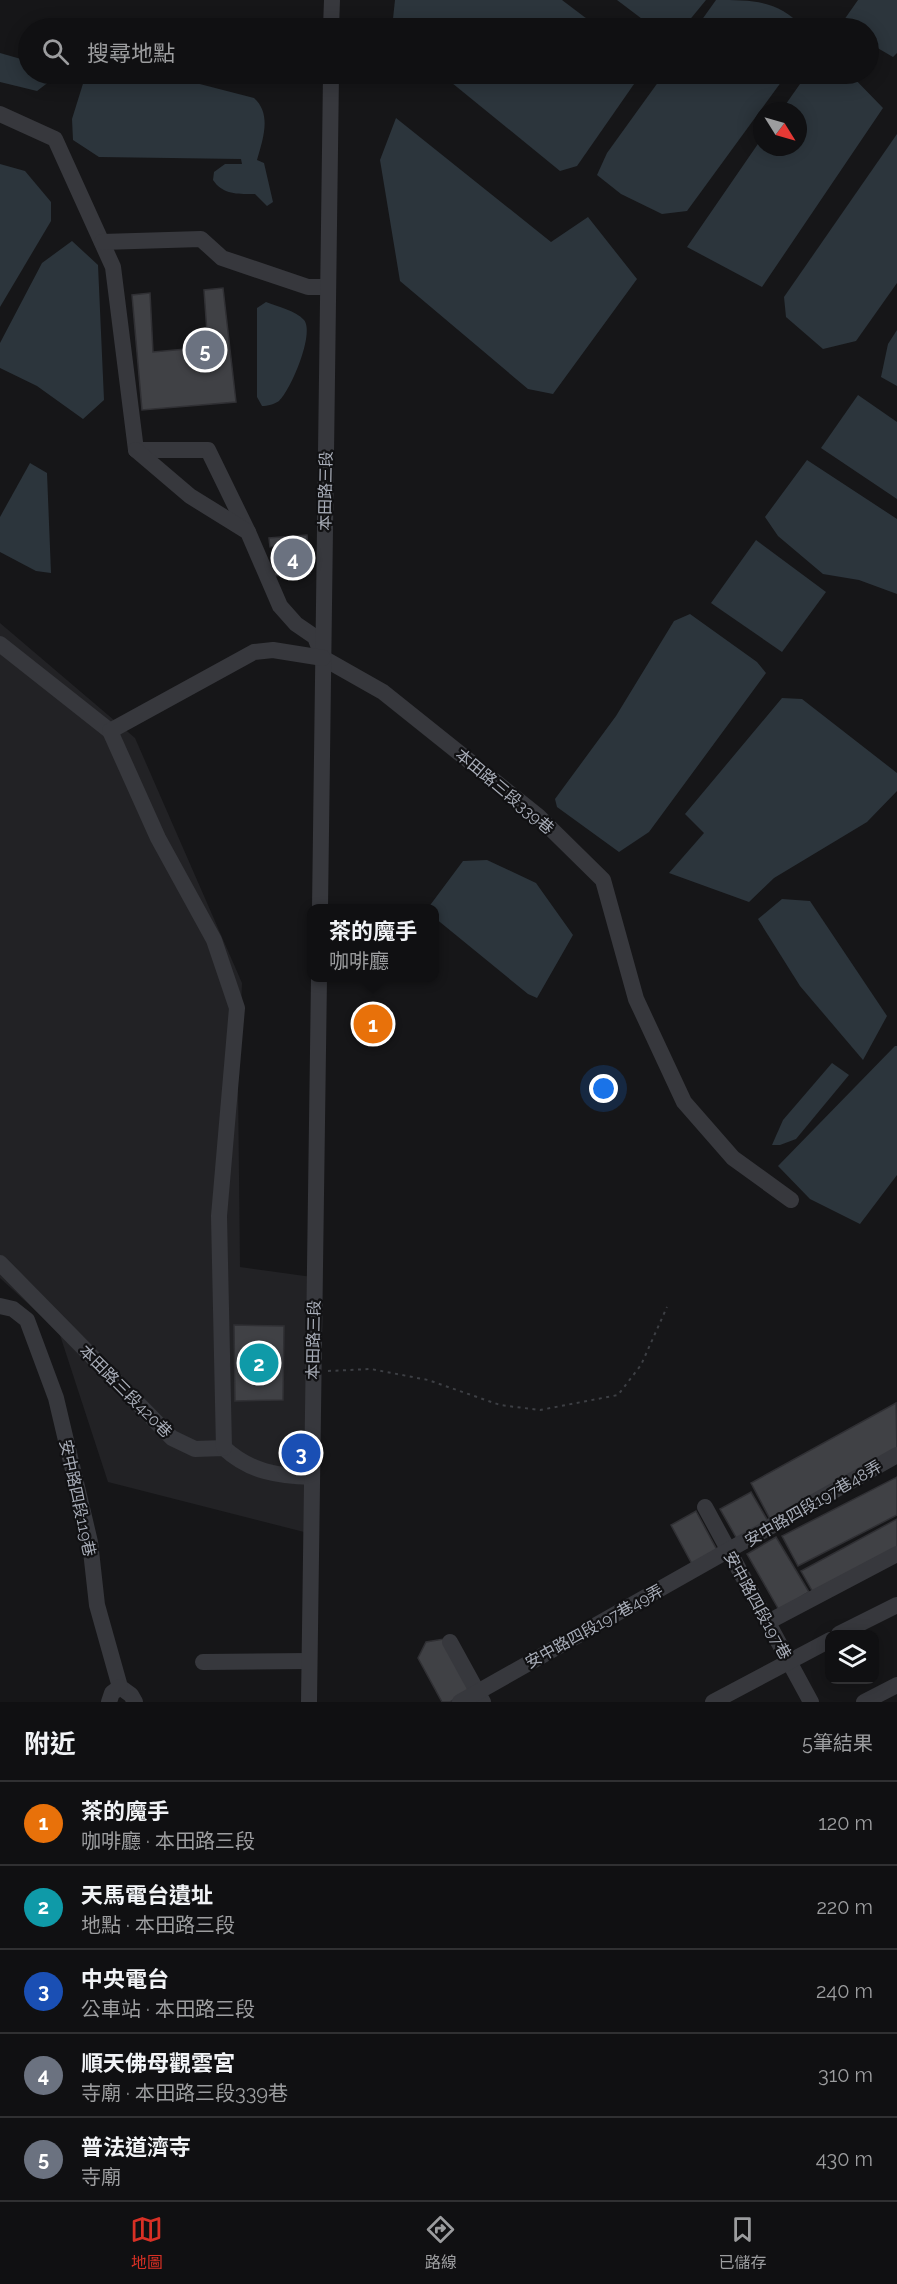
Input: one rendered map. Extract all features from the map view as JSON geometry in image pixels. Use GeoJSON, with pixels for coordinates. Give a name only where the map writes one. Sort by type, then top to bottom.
{"type":"FeatureCollection","features":[{"type":"Feature","properties":{"kind":"street"},"geometry":{"type":"LineString","coordinates":[[331,18],[332,0]]}},
{"type":"Feature","properties":{"kind":"street","name":"本田路三段"},"geometry":{"type":"LineString","coordinates":[[320,904],[331,84]]}},
{"type":"Feature","properties":{"kind":"street"},"geometry":{"type":"LineString","coordinates":[[0,114],[56,139],[113,267],[136,450],[190,496],[248,532]]}},
{"type":"Feature","properties":{"kind":"street"},"geometry":{"type":"LineString","coordinates":[[102,242],[201,239],[222,258],[308,287],[328,287]]}},
{"type":"Feature","properties":{"kind":"street"},"geometry":{"type":"LineString","coordinates":[[110,731],[254,652],[273,651],[323,658],[315,637],[296,624],[280,606],[248,532],[208,450],[136,450]]}},
{"type":"Feature","properties":{"kind":"street"},"geometry":{"type":"LineString","coordinates":[[0,644],[110,731],[158,838],[214,940],[237,1008],[219,1216],[224,1448],[236,1459],[259,1470],[284,1476],[312,1477]]}},
{"type":"Feature","properties":{"kind":"street","name":"本田路三段339巷"},"geometry":{"type":"LineString","coordinates":[[323,658],[383,692],[538,816],[603,880],[636,999],[684,1102],[733,1158],[791,1200]]}},
{"type":"Feature","properties":{"kind":"street","name":"本田路三段"},"geometry":{"type":"LineString","coordinates":[[309,1702],[319,982]]}},
{"type":"Feature","properties":{"kind":"street","name":"本田路三段420巷"},"geometry":{"type":"LineString","coordinates":[[0,1263],[172,1438],[195,1449],[224,1448]]}},
{"type":"Feature","properties":{"kind":"street","name":"安中路四段119巷"},"geometry":{"type":"LineString","coordinates":[[0,1306],[13,1309],[27,1320],[56,1398],[90,1542],[98,1605],[120,1687],[131,1695],[135,1702]]}},
{"type":"Feature","properties":{"kind":"street","name":"安中路四段197巷48弄"},"geometry":{"type":"LineString","coordinates":[[729,1551],[897,1455]]}},
{"type":"Feature","properties":{"kind":"street","name":"安中路四段197巷"},"geometry":{"type":"LineString","coordinates":[[705,1507],[811,1702]]}},
{"type":"Feature","properties":{"kind":"street","name":"安中路四段197巷49弄"},"geometry":{"type":"LineString","coordinates":[[460,1702],[480,1697],[729,1551]]}},
{"type":"Feature","properties":{"kind":"street"},"geometry":{"type":"LineString","coordinates":[[768,1622],[897,1554]]}},
{"type":"Feature","properties":{"kind":"street"},"geometry":{"type":"LineString","coordinates":[[849,1630],[897,1605]]}},
{"type":"Feature","properties":{"kind":"street"},"geometry":{"type":"LineString","coordinates":[[450,1642],[480,1697]]}},
{"type":"Feature","properties":{"kind":"street"},"geometry":{"type":"LineString","coordinates":[[713,1702],[825,1642]]}},
{"type":"Feature","properties":{"kind":"street"},"geometry":{"type":"LineString","coordinates":[[203,1662],[309,1661]]}},
{"type":"Feature","properties":{"kind":"street"},"geometry":{"type":"LineString","coordinates":[[864,1702],[897,1685]]}},
{"type":"Feature","properties":{"kind":"street"},"geometry":{"type":"LineString","coordinates":[[109,1702],[112,1694],[120,1687]]}},
{"type":"Feature","properties":{"kind":"path"},"geometry":{"type":"LineString","coordinates":[[313,1372],[371,1369],[428,1380],[500,1405],[540,1410],[618,1395],[641,1365],[667,1307]]}},
{"type":"Feature","properties":{"kind":"shaded area"},"geometry":{"type":"Polygon","coordinates":[[[395,0],[562,0],[586,18],[393,18],[395,0]]]}},
{"type":"Feature","properties":{"kind":"shaded area"},"geometry":{"type":"Polygon","coordinates":[[[617,0],[706,0],[691,18],[641,18],[617,0]]]}},
{"type":"Feature","properties":{"kind":"shaded area"},"geometry":{"type":"Polygon","coordinates":[[[716,0],[742,0],[775,7],[793,18],[703,18],[716,0]]]}},
{"type":"Feature","properties":{"kind":"shaded area"},"geometry":{"type":"Polygon","coordinates":[[[858,0],[897,0],[897,53],[893,57],[879,49],[879,18],[845,18],[858,0]]]}},
{"type":"Feature","properties":{"kind":"shaded area"},"geometry":{"type":"Polygon","coordinates":[[[0,53],[18,58],[18,84],[46,84],[37,91],[0,82],[0,53]]]}},
{"type":"Feature","properties":{"kind":"shaded area"},"geometry":{"type":"Polygon","coordinates":[[[83,84],[200,84],[254,98],[260,104],[264,119],[257,160],[264,163],[273,202],[267,206],[255,194],[237,194],[226,191],[213,180],[214,172],[225,164],[242,164],[241,159],[99,157],[73,140],[72,119],[83,84]]]}},
{"type":"Feature","properties":{"kind":"shaded area"},"geometry":{"type":"Polygon","coordinates":[[[453,84],[634,84],[577,166],[560,171],[453,84]]]}},
{"type":"Feature","properties":{"kind":"shaded area"},"geometry":{"type":"Polygon","coordinates":[[[657,84],[780,84],[767,102],[753,102],[753,121],[687,211],[662,214],[621,194],[597,175],[607,153],[657,84]]]}},
{"type":"Feature","properties":{"kind":"shaded area"},"geometry":{"type":"Polygon","coordinates":[[[800,84],[860,84],[883,108],[762,287],[687,247],[753,151],[753,156],[807,156],[807,102],[787,102],[800,84]]]}},
{"type":"Feature","properties":{"kind":"shaded area"},"geometry":{"type":"Polygon","coordinates":[[[396,118],[551,242],[588,217],[637,279],[553,394],[528,389],[400,281],[380,160],[396,118]]]}},
{"type":"Feature","properties":{"kind":"shaded area"},"geometry":{"type":"Polygon","coordinates":[[[897,134],[897,283],[856,341],[823,349],[786,317],[784,297],[897,134]]]}},
{"type":"Feature","properties":{"kind":"shaded area"},"geometry":{"type":"Polygon","coordinates":[[[0,164],[25,171],[51,202],[51,221],[0,307],[0,164]]]}},
{"type":"Feature","properties":{"kind":"shaded area"},"geometry":{"type":"Polygon","coordinates":[[[72,241],[98,265],[104,400],[83,419],[37,386],[0,368],[0,343],[42,263],[72,241]]]}},
{"type":"Feature","properties":{"kind":"shaded area"},"geometry":{"type":"Polygon","coordinates":[[[266,302],[291,311],[304,320],[307,327],[304,348],[290,386],[279,401],[262,406],[257,397],[257,308],[266,302]]]}},
{"type":"Feature","properties":{"kind":"shaded area"},"geometry":{"type":"Polygon","coordinates":[[[897,330],[897,386],[881,377],[888,344],[897,330]]]}},
{"type":"Feature","properties":{"kind":"shaded area"},"geometry":{"type":"Polygon","coordinates":[[[858,395],[897,422],[897,499],[821,448],[858,395]]]}},
{"type":"Feature","properties":{"kind":"shaded area"},"geometry":{"type":"Polygon","coordinates":[[[807,460],[897,519],[897,594],[859,580],[823,574],[778,536],[765,517],[807,460]]]}},
{"type":"Feature","properties":{"kind":"shaded area"},"geometry":{"type":"Polygon","coordinates":[[[30,463],[47,473],[51,573],[36,571],[0,552],[0,517],[30,463]]]}},
{"type":"Feature","properties":{"kind":"shaded area"},"geometry":{"type":"Polygon","coordinates":[[[756,540],[826,592],[782,652],[711,603],[756,540]]]}},
{"type":"Feature","properties":{"kind":"shaded area"},"geometry":{"type":"Polygon","coordinates":[[[690,614],[757,662],[766,673],[649,832],[619,852],[557,807],[555,799],[616,716],[674,621],[690,614]]]}},
{"type":"Feature","properties":{"kind":"shaded area"},"geometry":{"type":"Polygon","coordinates":[[[0,623],[135,738],[242,983],[238,1083],[240,1267],[312,1277],[308,1533],[108,1482],[59,1332],[0,1278],[0,623]]]}},
{"type":"Feature","properties":{"kind":"shaded area"},"geometry":{"type":"Polygon","coordinates":[[[782,698],[802,699],[897,773],[897,791],[867,822],[774,878],[749,902],[669,873],[704,833],[685,814],[782,698]]]}},
{"type":"Feature","properties":{"kind":"shaded area"},"geometry":{"type":"Polygon","coordinates":[[[487,860],[536,883],[573,935],[537,998],[528,994],[439,921],[439,904],[431,904],[463,861],[487,860]]]}},
{"type":"Feature","properties":{"kind":"shaded area"},"geometry":{"type":"Polygon","coordinates":[[[782,899],[810,901],[887,1016],[863,1060],[800,986],[758,919],[782,899]]]}},
{"type":"Feature","properties":{"kind":"shaded area"},"geometry":{"type":"Polygon","coordinates":[[[897,1046],[897,1175],[860,1224],[810,1199],[778,1166],[897,1046]]]}},
{"type":"Feature","properties":{"kind":"shaded area"},"geometry":{"type":"Polygon","coordinates":[[[832,1063],[849,1075],[796,1139],[780,1145],[772,1145],[783,1120],[832,1063]]]}},
{"type":"Feature","properties":{"kind":"building"},"geometry":{"type":"Polygon","coordinates":[[[223,288],[236,402],[142,410],[132,295],[150,293],[153,352],[208,347],[204,290],[223,288]]]}},
{"type":"Feature","properties":{"kind":"building"},"geometry":{"type":"Polygon","coordinates":[[[307,535],[310,573],[274,576],[274,569],[278,568],[276,546],[270,547],[269,538],[307,535]]]}},
{"type":"Feature","properties":{"kind":"building"},"geometry":{"type":"Polygon","coordinates":[[[234,1325],[284,1326],[283,1400],[235,1401],[234,1325]]]}},
{"type":"Feature","properties":{"kind":"building"},"geometry":{"type":"Polygon","coordinates":[[[896,1403],[897,1451],[771,1521],[751,1483],[896,1403]]]}},
{"type":"Feature","properties":{"kind":"building"},"geometry":{"type":"Polygon","coordinates":[[[897,1477],[897,1515],[798,1566],[782,1536],[897,1477]]]}},
{"type":"Feature","properties":{"kind":"building"},"geometry":{"type":"Polygon","coordinates":[[[751,1492],[768,1521],[737,1539],[720,1509],[751,1492]]]}},
{"type":"Feature","properties":{"kind":"building"},"geometry":{"type":"Polygon","coordinates":[[[696,1511],[717,1550],[692,1564],[671,1525],[696,1511]]]}},
{"type":"Feature","properties":{"kind":"building"},"geometry":{"type":"Polygon","coordinates":[[[897,1519],[897,1548],[814,1594],[801,1571],[897,1519]]]}},
{"type":"Feature","properties":{"kind":"building"},"geometry":{"type":"Polygon","coordinates":[[[776,1537],[809,1592],[779,1610],[747,1554],[776,1537]]]}},
{"type":"Feature","properties":{"kind":"building"},"geometry":{"type":"Polygon","coordinates":[[[444,1639],[471,1690],[450,1702],[442,1702],[418,1658],[426,1642],[444,1639]]]}},
{"type":"Feature","properties":{"kind":"place","name":"普法道濟寺"},"geometry":{"type":"Point","coordinates":[205,350]}},
{"type":"Feature","properties":{"kind":"place","name":"順天佛母觀雲宮"},"geometry":{"type":"Point","coordinates":[293,558]}},
{"type":"Feature","properties":{"kind":"place","name":"茶的魔手"},"geometry":{"type":"Point","coordinates":[373,1024]}},
{"type":"Feature","properties":{"kind":"place","name":"天馬電台遺址"},"geometry":{"type":"Point","coordinates":[259,1363]}},
{"type":"Feature","properties":{"kind":"place","name":"中央電台"},"geometry":{"type":"Point","coordinates":[301,1453]}}]}
